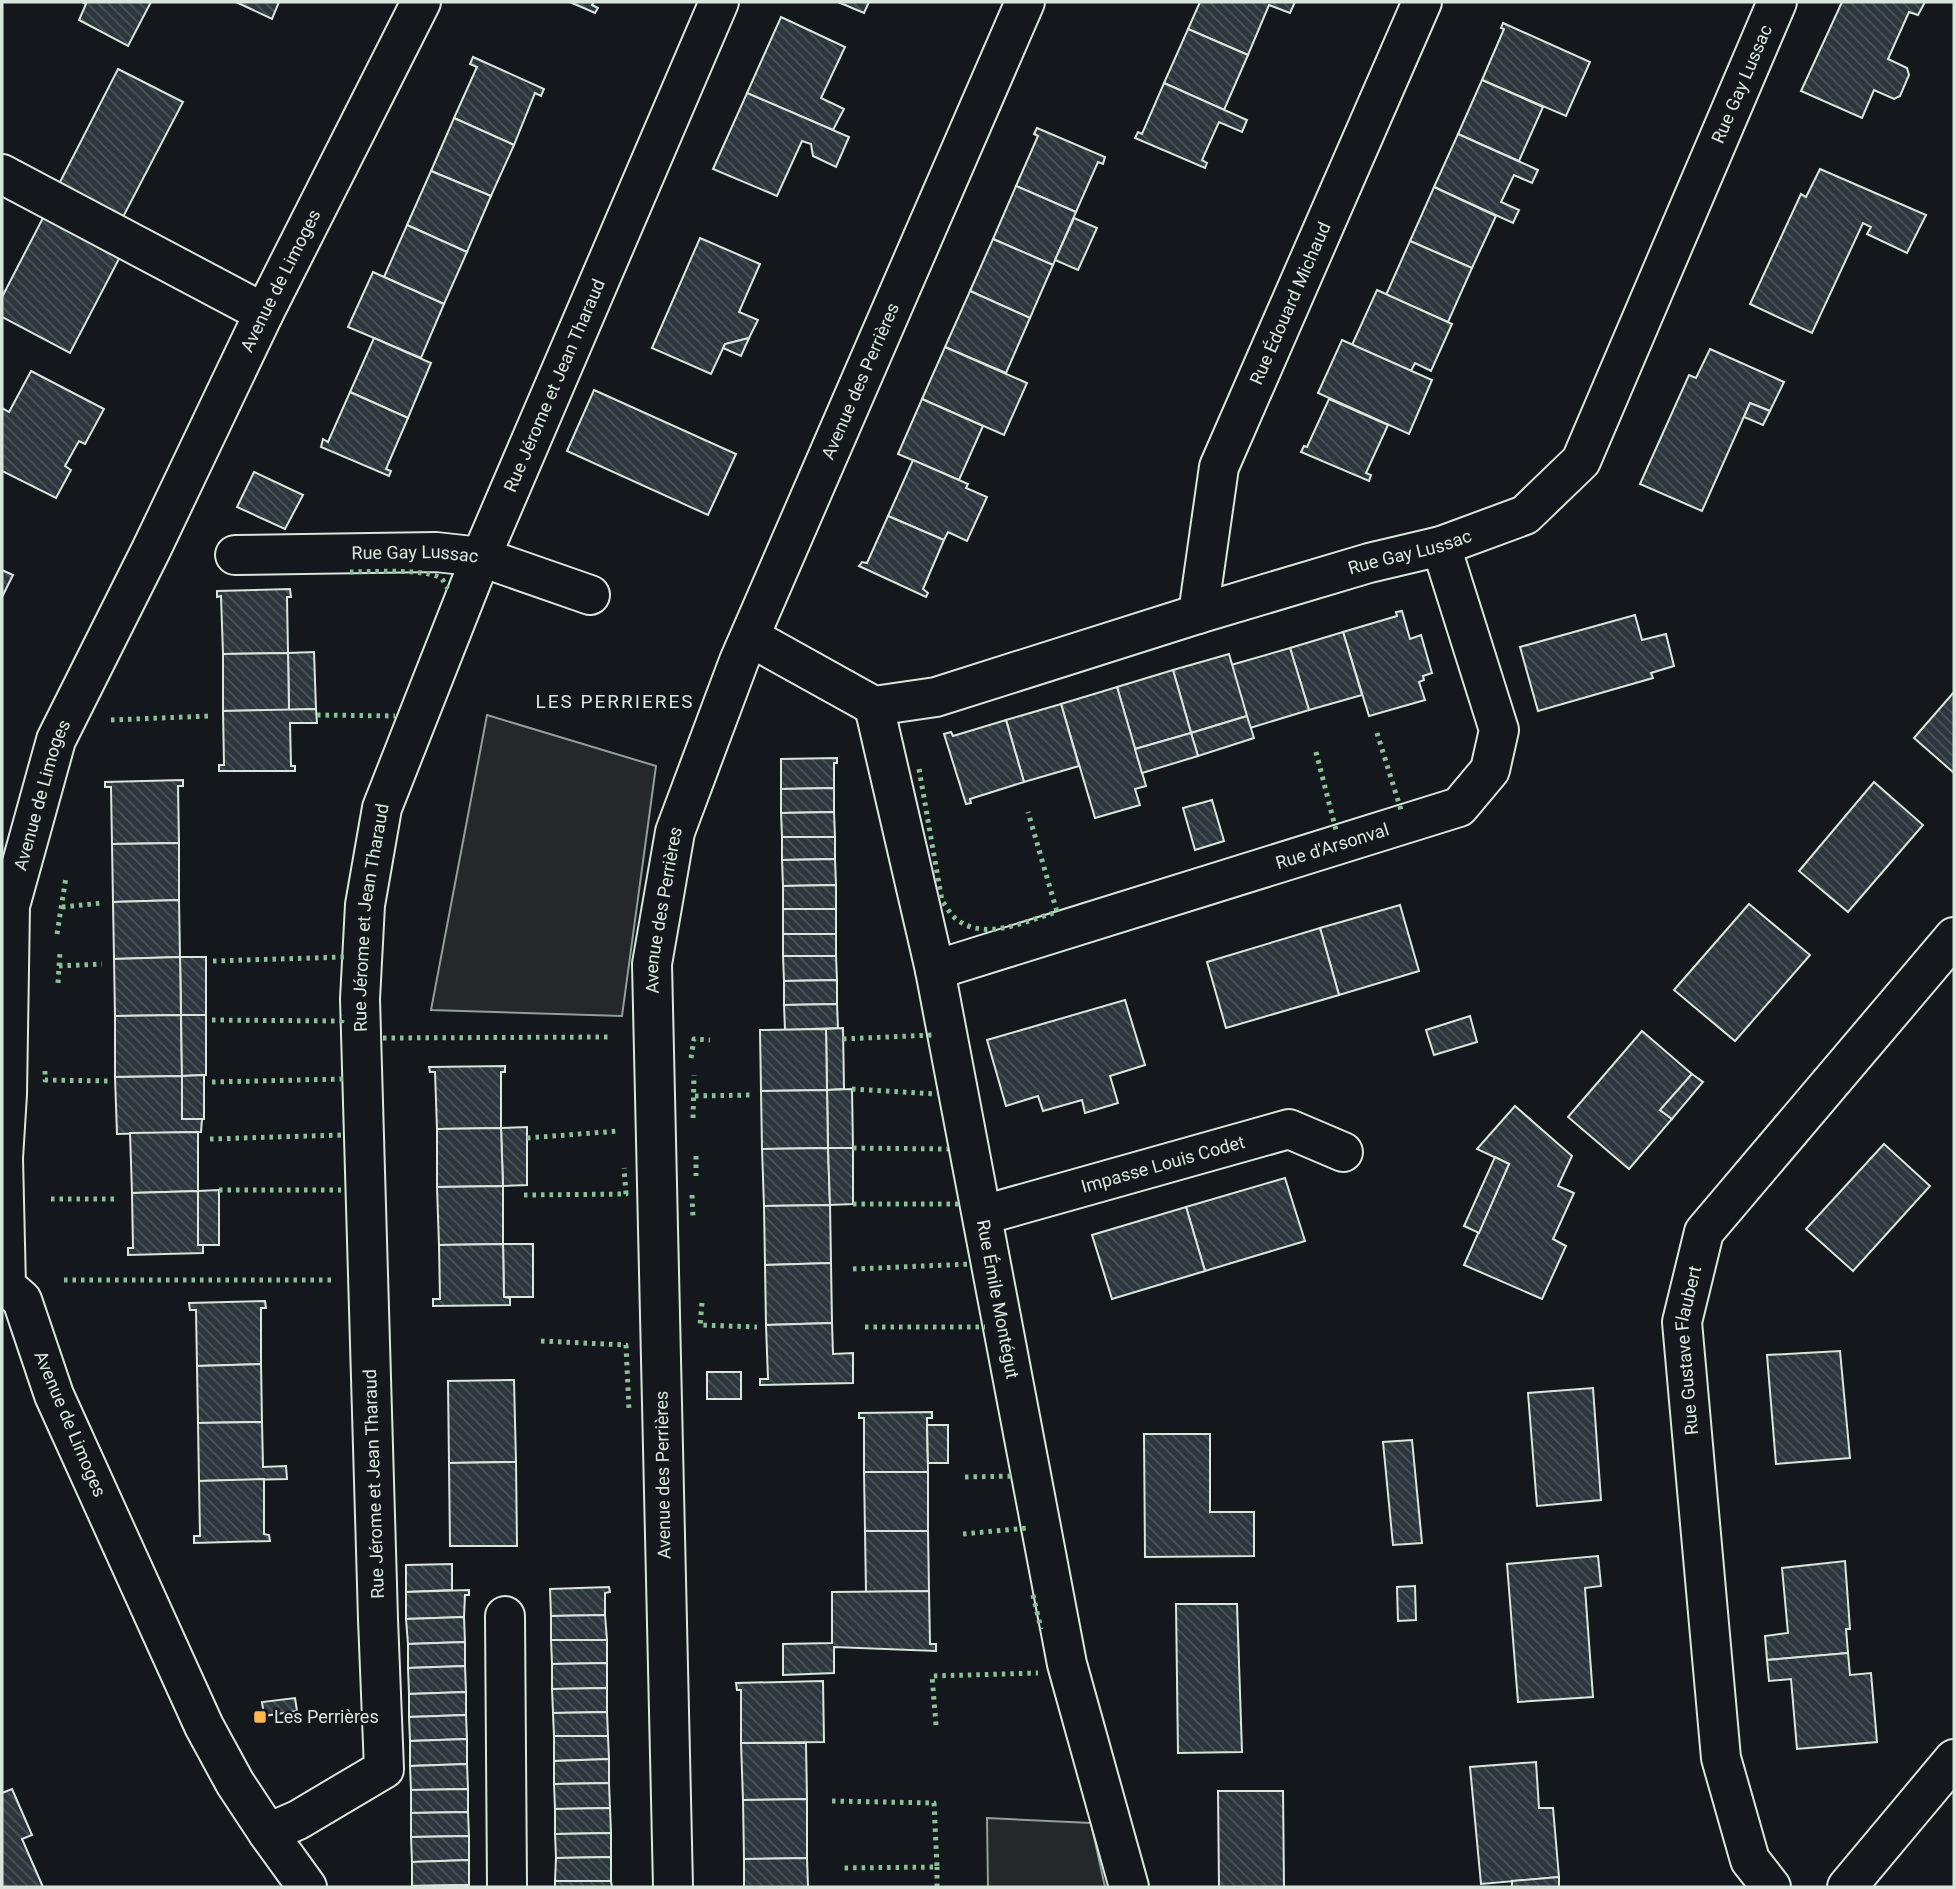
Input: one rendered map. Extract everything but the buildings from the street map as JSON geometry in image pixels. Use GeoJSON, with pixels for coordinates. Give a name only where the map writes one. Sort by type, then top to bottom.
{"type":"FeatureCollection","features":[{"type":"Feature","properties":{"kind":"street","name":"Avenue de Limoges"},"geometry":{"type":"LineString","coordinates":[[307,1887],[235,1783],[204,1726],[54,1395],[22,1300],[4,1289],[3,1158],[7,1094],[10,906],[56,740],[151,550],[264,313],[421,2]]}},
{"type":"Feature","properties":{"kind":"street","name":"Rue Jérome et Jean Tharaud"},"geometry":{"type":"LineString","coordinates":[[268,1833],[298,1820],[384,1769],[360,999],[365,905],[382,808],[481,557],[719,2]]}},
{"type":"Feature","properties":{"kind":"street","name":"Avenue des Perrières"},"geometry":{"type":"LineString","coordinates":[[673,1887],[652,964],[675,832],[738,661],[1024,2]]}},
{"type":"Feature","properties":{"kind":"street","name":"Rue Édouard Michaud"},"geometry":{"type":"LineString","coordinates":[[1198,614],[1219,467],[1422,2]]}},
{"type":"Feature","properties":{"kind":"street","name":"Rue Gay Lussac"},"geometry":{"type":"LineString","coordinates":[[874,706],[936,697],[1198,614],[1368,564],[1441,546],[1525,515],[1581,461],[1777,2]]}},
{"type":"Feature","properties":{"kind":"street"},"geometry":{"type":"LineString","coordinates":[[2,174],[264,313]]}},
{"type":"Feature","properties":{"kind":"street","name":"Rue d'Arsonval"},"geometry":{"type":"LineString","coordinates":[[935,970],[1459,807],[1490,771],[1499,730],[1441,546]]}},
{"type":"Feature","properties":{"kind":"street","name":"Rue Gay Lussac"},"geometry":{"type":"LineString","coordinates":[[235,555],[436,552],[481,557],[590,595]]}},
{"type":"Feature","properties":{"kind":"street"},"geometry":{"type":"LineString","coordinates":[[750,637],[874,706]]}},
{"type":"Feature","properties":{"kind":"street","name":"Rue Émile Montégut"},"geometry":{"type":"LineString","coordinates":[[874,706],[935,970],[1068,1664],[1129,1887]]}},
{"type":"Feature","properties":{"kind":"street","name":"Rue Gustave Flaubert"},"geometry":{"type":"LineString","coordinates":[[1771,1887],[1751,1860],[1721,1758],[1682,1322],[1704,1232],[1954,937]]}},
{"type":"Feature","properties":{"kind":"street","name":"Impasse Louis Codet"},"geometry":{"type":"LineString","coordinates":[[982,1214],[1289,1129],[1343,1152]]}},
{"type":"Feature","properties":{"kind":"street"},"geometry":{"type":"LineString","coordinates":[[505,1616],[507,1887]]}},
{"type":"Feature","properties":{"kind":"street"},"geometry":{"type":"LineString","coordinates":[[1847,1887],[1954,1759]]}},
{"type":"Feature","properties":{"kind":"shaded area"},"geometry":{"type":"Polygon","coordinates":[[[487,715],[656,766],[622,1016],[431,1010],[487,715]]]}},
{"type":"Feature","properties":{"kind":"shaded area"},"geometry":{"type":"Polygon","coordinates":[[[987,1818],[1091,1823],[1105,1887],[988,1887],[987,1818]]]}},
{"type":"Feature","properties":{"kind":"hedge"},"geometry":{"type":"LineString","coordinates":[[350,572],[425,573],[442,579],[448,589]]}},
{"type":"Feature","properties":{"kind":"hedge"},"geometry":{"type":"LineString","coordinates":[[317,715],[395,716]]}},
{"type":"Feature","properties":{"kind":"hedge"},"geometry":{"type":"LineString","coordinates":[[111,720],[209,716]]}},
{"type":"Feature","properties":{"kind":"hedge"},"geometry":{"type":"LineString","coordinates":[[1377,733],[1401,810]]}},
{"type":"Feature","properties":{"kind":"hedge"},"geometry":{"type":"LineString","coordinates":[[1316,752],[1336,830]]}},
{"type":"Feature","properties":{"kind":"hedge"},"geometry":{"type":"LineString","coordinates":[[919,769],[942,901],[954,917],[967,926],[980,929],[1005,928],[1057,912],[1028,812]]}},
{"type":"Feature","properties":{"kind":"hedge"},"geometry":{"type":"LineString","coordinates":[[57,934],[66,877]]}},
{"type":"Feature","properties":{"kind":"hedge"},"geometry":{"type":"LineString","coordinates":[[62,907],[102,903]]}},
{"type":"Feature","properties":{"kind":"hedge"},"geometry":{"type":"LineString","coordinates":[[58,983],[60,952]]}},
{"type":"Feature","properties":{"kind":"hedge"},"geometry":{"type":"LineString","coordinates":[[213,961],[344,957]]}},
{"type":"Feature","properties":{"kind":"hedge"},"geometry":{"type":"LineString","coordinates":[[59,966],[102,964]]}},
{"type":"Feature","properties":{"kind":"hedge"},"geometry":{"type":"LineString","coordinates":[[212,1020],[342,1021],[343,1015]]}},
{"type":"Feature","properties":{"kind":"hedge"},"geometry":{"type":"LineString","coordinates":[[843,1039],[932,1035]]}},
{"type":"Feature","properties":{"kind":"hedge"},"geometry":{"type":"LineString","coordinates":[[383,1038],[610,1037]]}},
{"type":"Feature","properties":{"kind":"hedge"},"geometry":{"type":"LineString","coordinates":[[691,1058],[694,1039],[710,1040]]}},
{"type":"Feature","properties":{"kind":"hedge"},"geometry":{"type":"LineString","coordinates":[[45,1071],[45,1080],[109,1081]]}},
{"type":"Feature","properties":{"kind":"hedge"},"geometry":{"type":"LineString","coordinates":[[693,1118],[694,1075]]}},
{"type":"Feature","properties":{"kind":"hedge"},"geometry":{"type":"LineString","coordinates":[[212,1082],[343,1079],[343,1084]]}},
{"type":"Feature","properties":{"kind":"hedge"},"geometry":{"type":"LineString","coordinates":[[852,1089],[937,1094]]}},
{"type":"Feature","properties":{"kind":"hedge"},"geometry":{"type":"LineString","coordinates":[[695,1096],[750,1095]]}},
{"type":"Feature","properties":{"kind":"hedge"},"geometry":{"type":"LineString","coordinates":[[527,1138],[619,1131]]}},
{"type":"Feature","properties":{"kind":"hedge"},"geometry":{"type":"LineString","coordinates":[[210,1139],[342,1135]]}},
{"type":"Feature","properties":{"kind":"hedge"},"geometry":{"type":"LineString","coordinates":[[853,1148],[948,1149]]}},
{"type":"Feature","properties":{"kind":"hedge"},"geometry":{"type":"LineString","coordinates":[[696,1156],[696,1176]]}},
{"type":"Feature","properties":{"kind":"hedge"},"geometry":{"type":"LineString","coordinates":[[524,1195],[626,1194],[624,1168]]}},
{"type":"Feature","properties":{"kind":"hedge"},"geometry":{"type":"LineString","coordinates":[[219,1190],[341,1190]]}},
{"type":"Feature","properties":{"kind":"hedge"},"geometry":{"type":"LineString","coordinates":[[692,1195],[693,1217]]}},
{"type":"Feature","properties":{"kind":"hedge"},"geometry":{"type":"LineString","coordinates":[[51,1199],[119,1199]]}},
{"type":"Feature","properties":{"kind":"hedge"},"geometry":{"type":"LineString","coordinates":[[853,1204],[959,1204]]}},
{"type":"Feature","properties":{"kind":"hedge"},"geometry":{"type":"LineString","coordinates":[[853,1269],[971,1264]]}},
{"type":"Feature","properties":{"kind":"hedge"},"geometry":{"type":"LineString","coordinates":[[64,1280],[336,1280]]}},
{"type":"Feature","properties":{"kind":"hedge"},"geometry":{"type":"LineString","coordinates":[[702,1303],[700,1325],[757,1327]]}},
{"type":"Feature","properties":{"kind":"hedge"},"geometry":{"type":"LineString","coordinates":[[865,1327],[985,1327]]}},
{"type":"Feature","properties":{"kind":"hedge"},"geometry":{"type":"LineString","coordinates":[[541,1341],[626,1345],[629,1410]]}},
{"type":"Feature","properties":{"kind":"hedge"},"geometry":{"type":"LineString","coordinates":[[965,1477],[1016,1476]]}},
{"type":"Feature","properties":{"kind":"hedge"},"geometry":{"type":"LineString","coordinates":[[963,1534],[1027,1526]]}},
{"type":"Feature","properties":{"kind":"hedge"},"geometry":{"type":"LineString","coordinates":[[1033,1595],[1041,1629]]}},
{"type":"Feature","properties":{"kind":"hedge"},"geometry":{"type":"LineString","coordinates":[[936,1725],[932,1676],[1038,1673]]}},
{"type":"Feature","properties":{"kind":"hedge"},"geometry":{"type":"LineString","coordinates":[[832,1801],[934,1803],[937,1867],[840,1868]]}},
{"type":"Feature","properties":{"kind":"hedge"},"geometry":{"type":"LineString","coordinates":[[937,1867],[937,1887]]}},
{"type":"Feature","properties":{"kind":"place","name":"Les Perrières"},"geometry":{"type":"Point","coordinates":[260,1717]}},
{"type":"Feature","properties":{"kind":"district","name":"LES PERRIERES"},"geometry":{"type":"Point","coordinates":[615,701]}}]}
